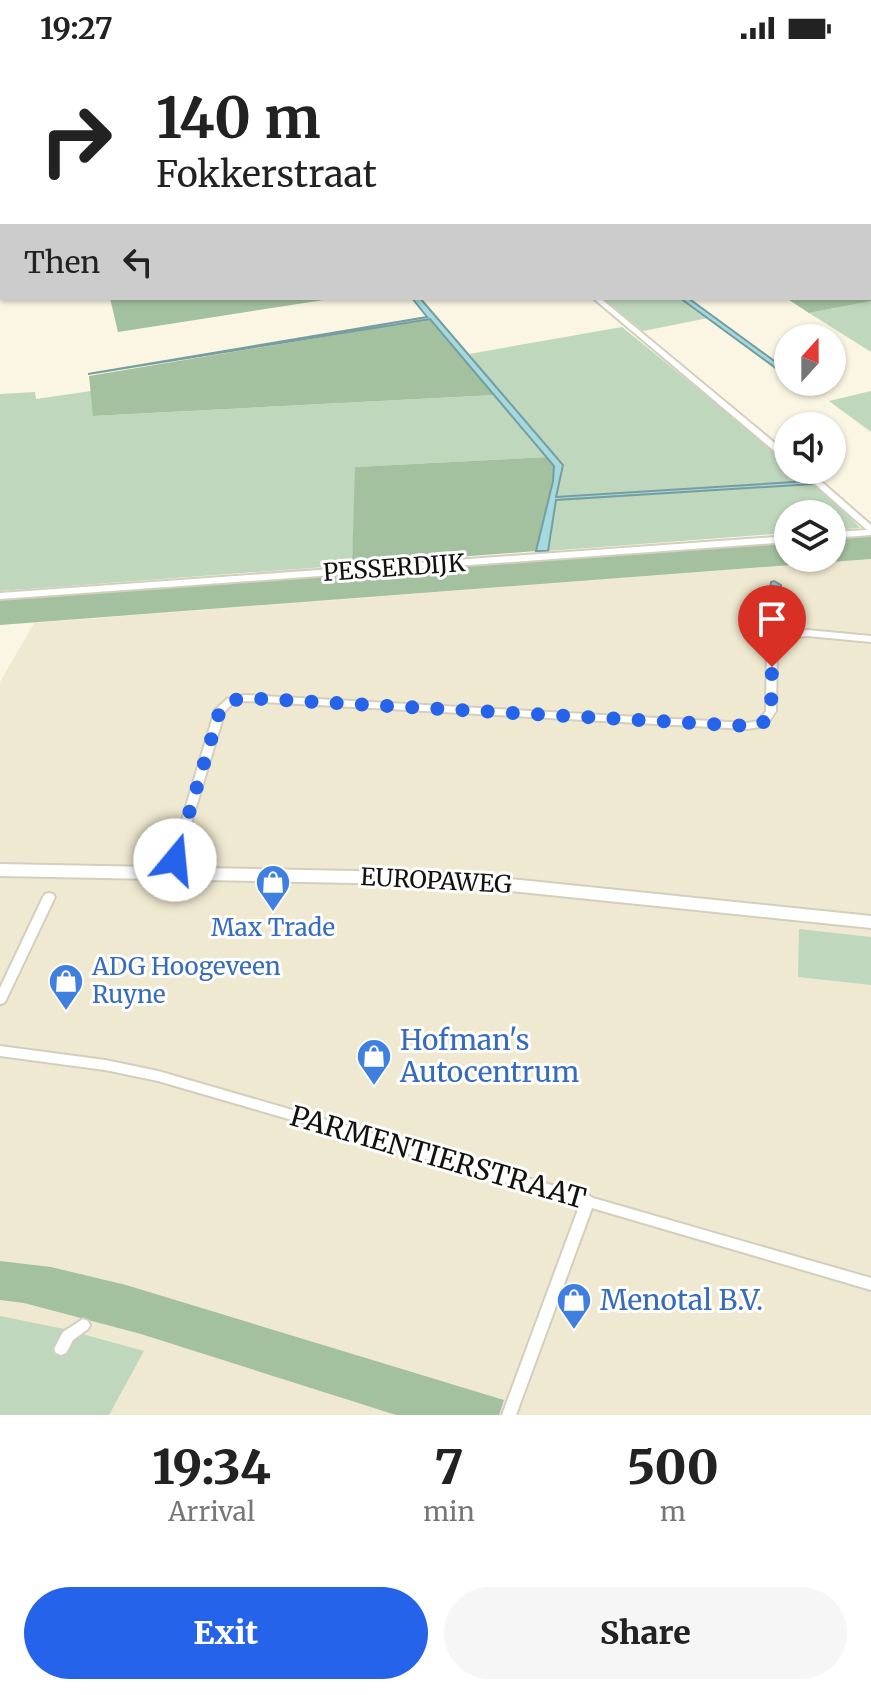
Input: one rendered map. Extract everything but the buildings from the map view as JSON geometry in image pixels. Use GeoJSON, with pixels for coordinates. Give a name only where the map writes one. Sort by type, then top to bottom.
{"type":"FeatureCollection","features":[{"type":"Feature","properties":{"kind":"main road","name":"EUROPAWEG"},"geometry":{"type":"LineString","coordinates":[[0,870],[453,879],[871,922]]}},
{"type":"Feature","properties":{"kind":"street"},"geometry":{"type":"LineString","coordinates":[[598,300],[774,446]]}},
{"type":"Feature","properties":{"kind":"street"},"geometry":{"type":"LineString","coordinates":[[819,484],[871,531]]}},
{"type":"Feature","properties":{"kind":"street"},"geometry":{"type":"LineString","coordinates":[[846,534],[871,531]]}},
{"type":"Feature","properties":{"kind":"street","name":"PESSERDIJK"},"geometry":{"type":"LineString","coordinates":[[0,596],[774,540]]}},
{"type":"Feature","properties":{"kind":"street"},"geometry":{"type":"LineString","coordinates":[[171,873],[220,710],[230,701],[245,698],[747,726],[762,724],[771,711],[772,645],[778,637],[790,633],[871,639]]}},
{"type":"Feature","properties":{"kind":"street"},"geometry":{"type":"LineString","coordinates":[[0,1000],[49,897]]}},
{"type":"Feature","properties":{"kind":"street","name":"PARMENTIERSTRAAT"},"geometry":{"type":"LineString","coordinates":[[0,1051],[105,1065],[158,1076],[871,1284]]}},
{"type":"Feature","properties":{"kind":"street"},"geometry":{"type":"LineString","coordinates":[[509,1415],[588,1200]]}},
{"type":"Feature","properties":{"kind":"street"},"geometry":{"type":"LineString","coordinates":[[61,1349],[68,1336],[83,1325]]}},
{"type":"Feature","properties":{"kind":"shaded area"},"geometry":{"type":"Polygon","coordinates":[[[871,559],[871,1415],[0,1415],[0,682],[34,623],[774,566],[774,572],[846,572],[846,561],[871,559]]]}},
{"type":"Feature","properties":{"kind":"green space"},"geometry":{"type":"Polygon","coordinates":[[[110,300],[324,300],[118,332],[110,300]]]}},
{"type":"Feature","properties":{"kind":"green space"},"geometry":{"type":"Polygon","coordinates":[[[604,300],[683,300],[708,318],[643,331],[604,300]]]}},
{"type":"Feature","properties":{"kind":"green space"},"geometry":{"type":"Polygon","coordinates":[[[789,300],[871,300],[871,301],[809,313],[789,300]]]}},
{"type":"Feature","properties":{"kind":"green space"},"geometry":{"type":"Polygon","coordinates":[[[871,301],[871,352],[846,336],[846,324],[826,324],[809,313],[871,301]]]}},
{"type":"Feature","properties":{"kind":"green space"},"geometry":{"type":"Polygon","coordinates":[[[430,319],[495,395],[93,416],[89,376],[430,319]]]}},
{"type":"Feature","properties":{"kind":"green space"},"geometry":{"type":"Polygon","coordinates":[[[622,327],[774,451],[774,483],[556,497],[563,465],[469,354],[622,327]]]}},
{"type":"Feature","properties":{"kind":"green space"},"geometry":{"type":"Polygon","coordinates":[[[91,391],[94,416],[495,395],[548,457],[356,467],[352,565],[0,591],[0,394],[35,392],[36,399],[91,391]]]}},
{"type":"Feature","properties":{"kind":"green space"},"geometry":{"type":"Polygon","coordinates":[[[871,391],[871,432],[846,412],[829,401],[871,391]]]}},
{"type":"Feature","properties":{"kind":"green space"},"geometry":{"type":"Polygon","coordinates":[[[548,457],[555,470],[536,551],[352,565],[355,467],[548,457]]]}},
{"type":"Feature","properties":{"kind":"green space"},"geometry":{"type":"Polygon","coordinates":[[[817,484],[834,500],[774,500],[774,534],[548,551],[556,500],[817,484]]]}},
{"type":"Feature","properties":{"kind":"green space"},"geometry":{"type":"Polygon","coordinates":[[[846,513],[860,528],[846,529],[846,513]]]}},
{"type":"Feature","properties":{"kind":"green space"},"geometry":{"type":"Polygon","coordinates":[[[871,536],[871,559],[846,561],[846,538],[871,536]]]}},
{"type":"Feature","properties":{"kind":"green space"},"geometry":{"type":"Polygon","coordinates":[[[774,544],[774,566],[0,625],[0,599],[774,544]]]}},
{"type":"Feature","properties":{"kind":"green space"},"geometry":{"type":"Polygon","coordinates":[[[799,929],[871,937],[871,985],[798,977],[799,929]]]}},
{"type":"Feature","properties":{"kind":"green space"},"geometry":{"type":"Polygon","coordinates":[[[0,1261],[51,1267],[126,1285],[504,1400],[499,1415],[396,1415],[141,1334],[24,1303],[0,1300],[0,1261]]]}},
{"type":"Feature","properties":{"kind":"green space"},"geometry":{"type":"Polygon","coordinates":[[[0,1316],[64,1329],[144,1351],[109,1415],[0,1415],[0,1316]]]}},
{"type":"Feature","properties":{"kind":"water"},"geometry":{"type":"Polygon","coordinates":[[[414,300],[422,300],[563,465],[556,497],[774,483],[814,484],[556,500],[548,551],[536,551],[554,466],[430,319],[88,374],[427,317],[414,300]]]}},
{"type":"Feature","properties":{"kind":"water"},"geometry":{"type":"Polygon","coordinates":[[[683,300],[691,300],[774,361],[774,367],[683,300]]]}},
{"type":"Feature","properties":{"kind":"water"},"geometry":{"type":"Polygon","coordinates":[[[771,582],[781,585],[782,620],[772,620],[766,615],[771,582]]]}},
{"type":"Feature","properties":{"kind":"place","name":"Max Trade"},"geometry":{"type":"Point","coordinates":[273,913]}},
{"type":"Feature","properties":{"kind":"place","name":"ADG Hoogeveen Ruyne"},"geometry":{"type":"Point","coordinates":[66,1012]}},
{"type":"Feature","properties":{"kind":"place","name":"Hofman's Autocentrum"},"geometry":{"type":"Point","coordinates":[374,1087]}},
{"type":"Feature","properties":{"kind":"place","name":"Menotal B.V."},"geometry":{"type":"Point","coordinates":[574,1331]}},
{"type":"Feature","properties":{"kind":"route"},"geometry":{"type":"LineString","coordinates":[[175,860],[220,710],[230,701],[245,698],[747,726],[762,724],[771,711],[772,667]]}}]}
